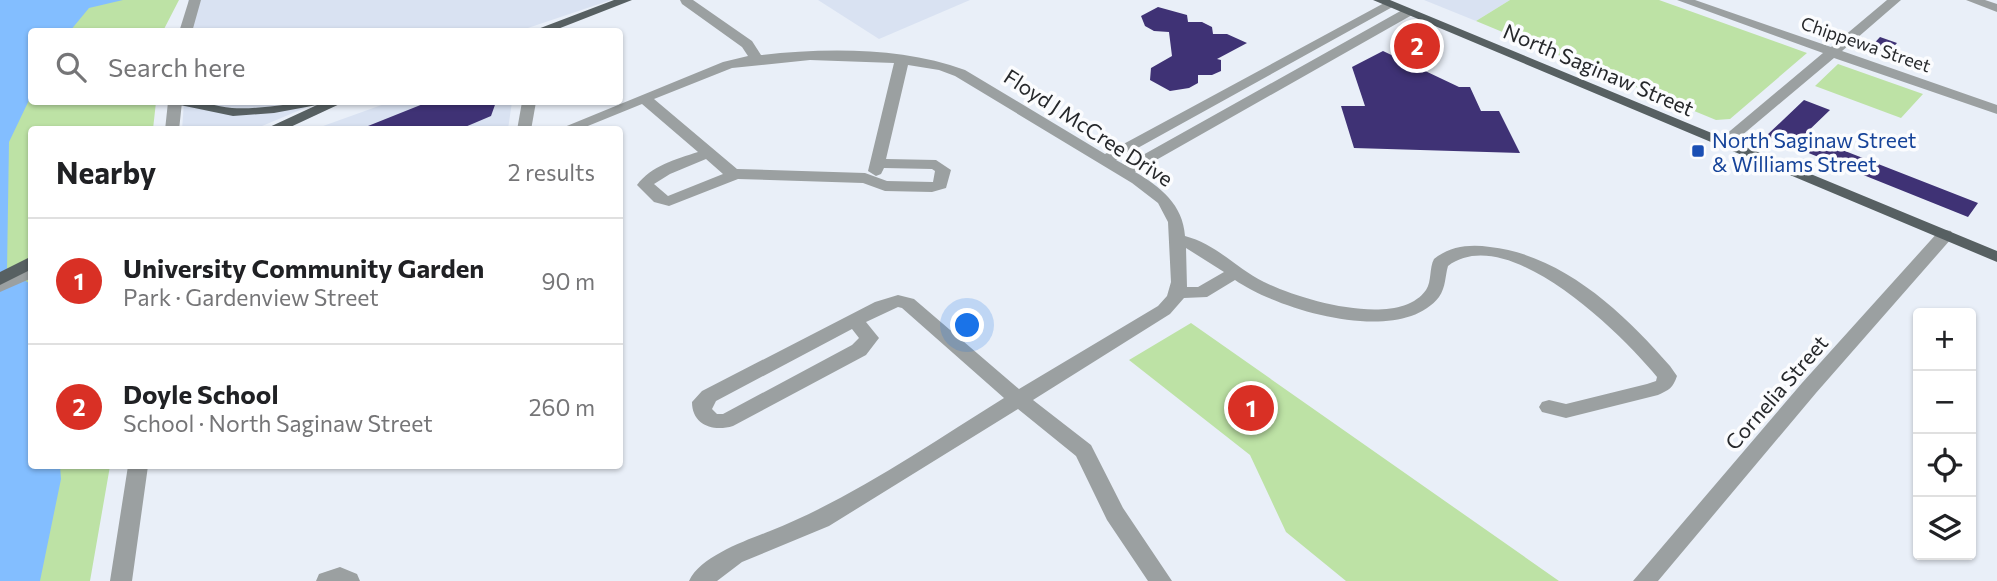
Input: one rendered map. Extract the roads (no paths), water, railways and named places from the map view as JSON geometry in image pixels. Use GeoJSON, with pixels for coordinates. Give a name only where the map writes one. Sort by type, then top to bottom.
{"type":"FeatureCollection","features":[{"type":"Feature","properties":{"kind":"main road"},"geometry":{"type":"LineString","coordinates":[[547,28],[626,0]]}},
{"type":"Feature","properties":{"kind":"main road","name":"North Saginaw Street"},"geometry":{"type":"LineString","coordinates":[[1384,2],[1997,257]]}},
{"type":"Feature","properties":{"kind":"main road"},"geometry":{"type":"LineString","coordinates":[[199,105],[233,112],[289,105]]}},
{"type":"Feature","properties":{"kind":"main road"},"geometry":{"type":"LineString","coordinates":[[280,126],[330,105]]}},
{"type":"Feature","properties":{"kind":"main road"},"geometry":{"type":"LineString","coordinates":[[0,279],[28,263]]}},
{"type":"Feature","properties":{"kind":"street"},"geometry":{"type":"LineString","coordinates":[[185,28],[195,0]]}},
{"type":"Feature","properties":{"kind":"street","name":"Chippewa Street"},"geometry":{"type":"LineString","coordinates":[[1684,0],[1997,110]]}},
{"type":"Feature","properties":{"kind":"street"},"geometry":{"type":"LineString","coordinates":[[1723,144],[1895,0]]}},
{"type":"Feature","properties":{"kind":"street"},"geometry":{"type":"LineString","coordinates":[[1972,0],[1997,8]]}},
{"type":"Feature","properties":{"kind":"street"},"geometry":{"type":"LineString","coordinates":[[686,1],[747,44],[755,58]]}},
{"type":"Feature","properties":{"kind":"street"},"geometry":{"type":"LineString","coordinates":[[1105,160],[1216,100],[1384,2]]}},
{"type":"Feature","properties":{"kind":"street"},"geometry":{"type":"LineString","coordinates":[[1124,172],[1408,12]]}},
{"type":"Feature","properties":{"kind":"street","name":"Floyd J McCree Drive"},"geometry":{"type":"LineString","coordinates":[[574,126],[734,63],[755,58],[779,56],[933,62],[953,69],[1105,160],[1154,191],[1169,205],[1175,217],[1178,240],[1178,292]]}},
{"type":"Feature","properties":{"kind":"street"},"geometry":{"type":"LineString","coordinates":[[870,179],[876,173],[902,60]]}},
{"type":"Feature","properties":{"kind":"street"},"geometry":{"type":"LineString","coordinates":[[644,98],[734,175]]}},
{"type":"Feature","properties":{"kind":"street"},"geometry":{"type":"LineString","coordinates":[[1216,100],[1235,109]]}},
{"type":"Feature","properties":{"kind":"street"},"geometry":{"type":"LineString","coordinates":[[172,126],[175,105]]}},
{"type":"Feature","properties":{"kind":"street"},"geometry":{"type":"LineString","coordinates":[[525,126],[528,105]]}},
{"type":"Feature","properties":{"kind":"street"},"geometry":{"type":"LineString","coordinates":[[1179,120],[1198,130]]}},
{"type":"Feature","properties":{"kind":"street"},"geometry":{"type":"LineString","coordinates":[[710,152],[650,178],[645,185],[660,200],[669,201],[734,175],[870,179],[885,186],[928,187],[940,185],[943,178],[943,170],[936,165],[878,163]]}},
{"type":"Feature","properties":{"kind":"street","name":"Cornelia Street"},"geometry":{"type":"LineString","coordinates":[[1644,581],[1808,388],[1945,235]]}},
{"type":"Feature","properties":{"kind":"street"},"geometry":{"type":"LineString","coordinates":[[1178,240],[1194,245],[1264,289],[1321,307],[1387,316],[1412,310],[1425,301],[1436,287],[1440,263],[1453,254],[1490,252],[1526,260],[1570,283],[1588,296],[1667,376],[1664,384],[1651,390],[1566,411],[1549,407]]}},
{"type":"Feature","properties":{"kind":"street"},"geometry":{"type":"LineString","coordinates":[[701,581],[734,555],[821,520],[1021,400],[1157,315],[1169,305],[1178,292],[1201,293],[1236,272]]}},
{"type":"Feature","properties":{"kind":"street"},"geometry":{"type":"LineString","coordinates":[[0,286],[28,273]]}},
{"type":"Feature","properties":{"kind":"street"},"geometry":{"type":"LineString","coordinates":[[854,320],[870,338],[859,350],[726,421],[712,421],[702,411],[702,402],[716,392],[854,320],[892,302],[913,305],[1021,400],[1084,451],[1115,514],[1161,581]]}},
{"type":"Feature","properties":{"kind":"street"},"geometry":{"type":"LineString","coordinates":[[121,581],[138,469]]}},
{"type":"Feature","properties":{"kind":"street"},"geometry":{"type":"LineString","coordinates":[[327,581],[340,577],[349,581]]}},
{"type":"Feature","properties":{"kind":"water"},"geometry":{"type":"Polygon","coordinates":[[[0,0],[123,0],[89,8],[72,28],[28,28],[28,102],[9,142],[7,271],[28,282],[28,469],[60,469],[61,479],[40,581],[0,581],[0,0]]]}},
{"type":"Feature","properties":{"kind":"place","name":"Doyle School"},"geometry":{"type":"Point","coordinates":[1417,46]}},
{"type":"Feature","properties":{"kind":"place","name":"North Saginaw Street & Williams Street"},"geometry":{"type":"Point","coordinates":[1698,151]}},
{"type":"Feature","properties":{"kind":"place","name":"University Community Garden"},"geometry":{"type":"Point","coordinates":[1251,408]}}]}
